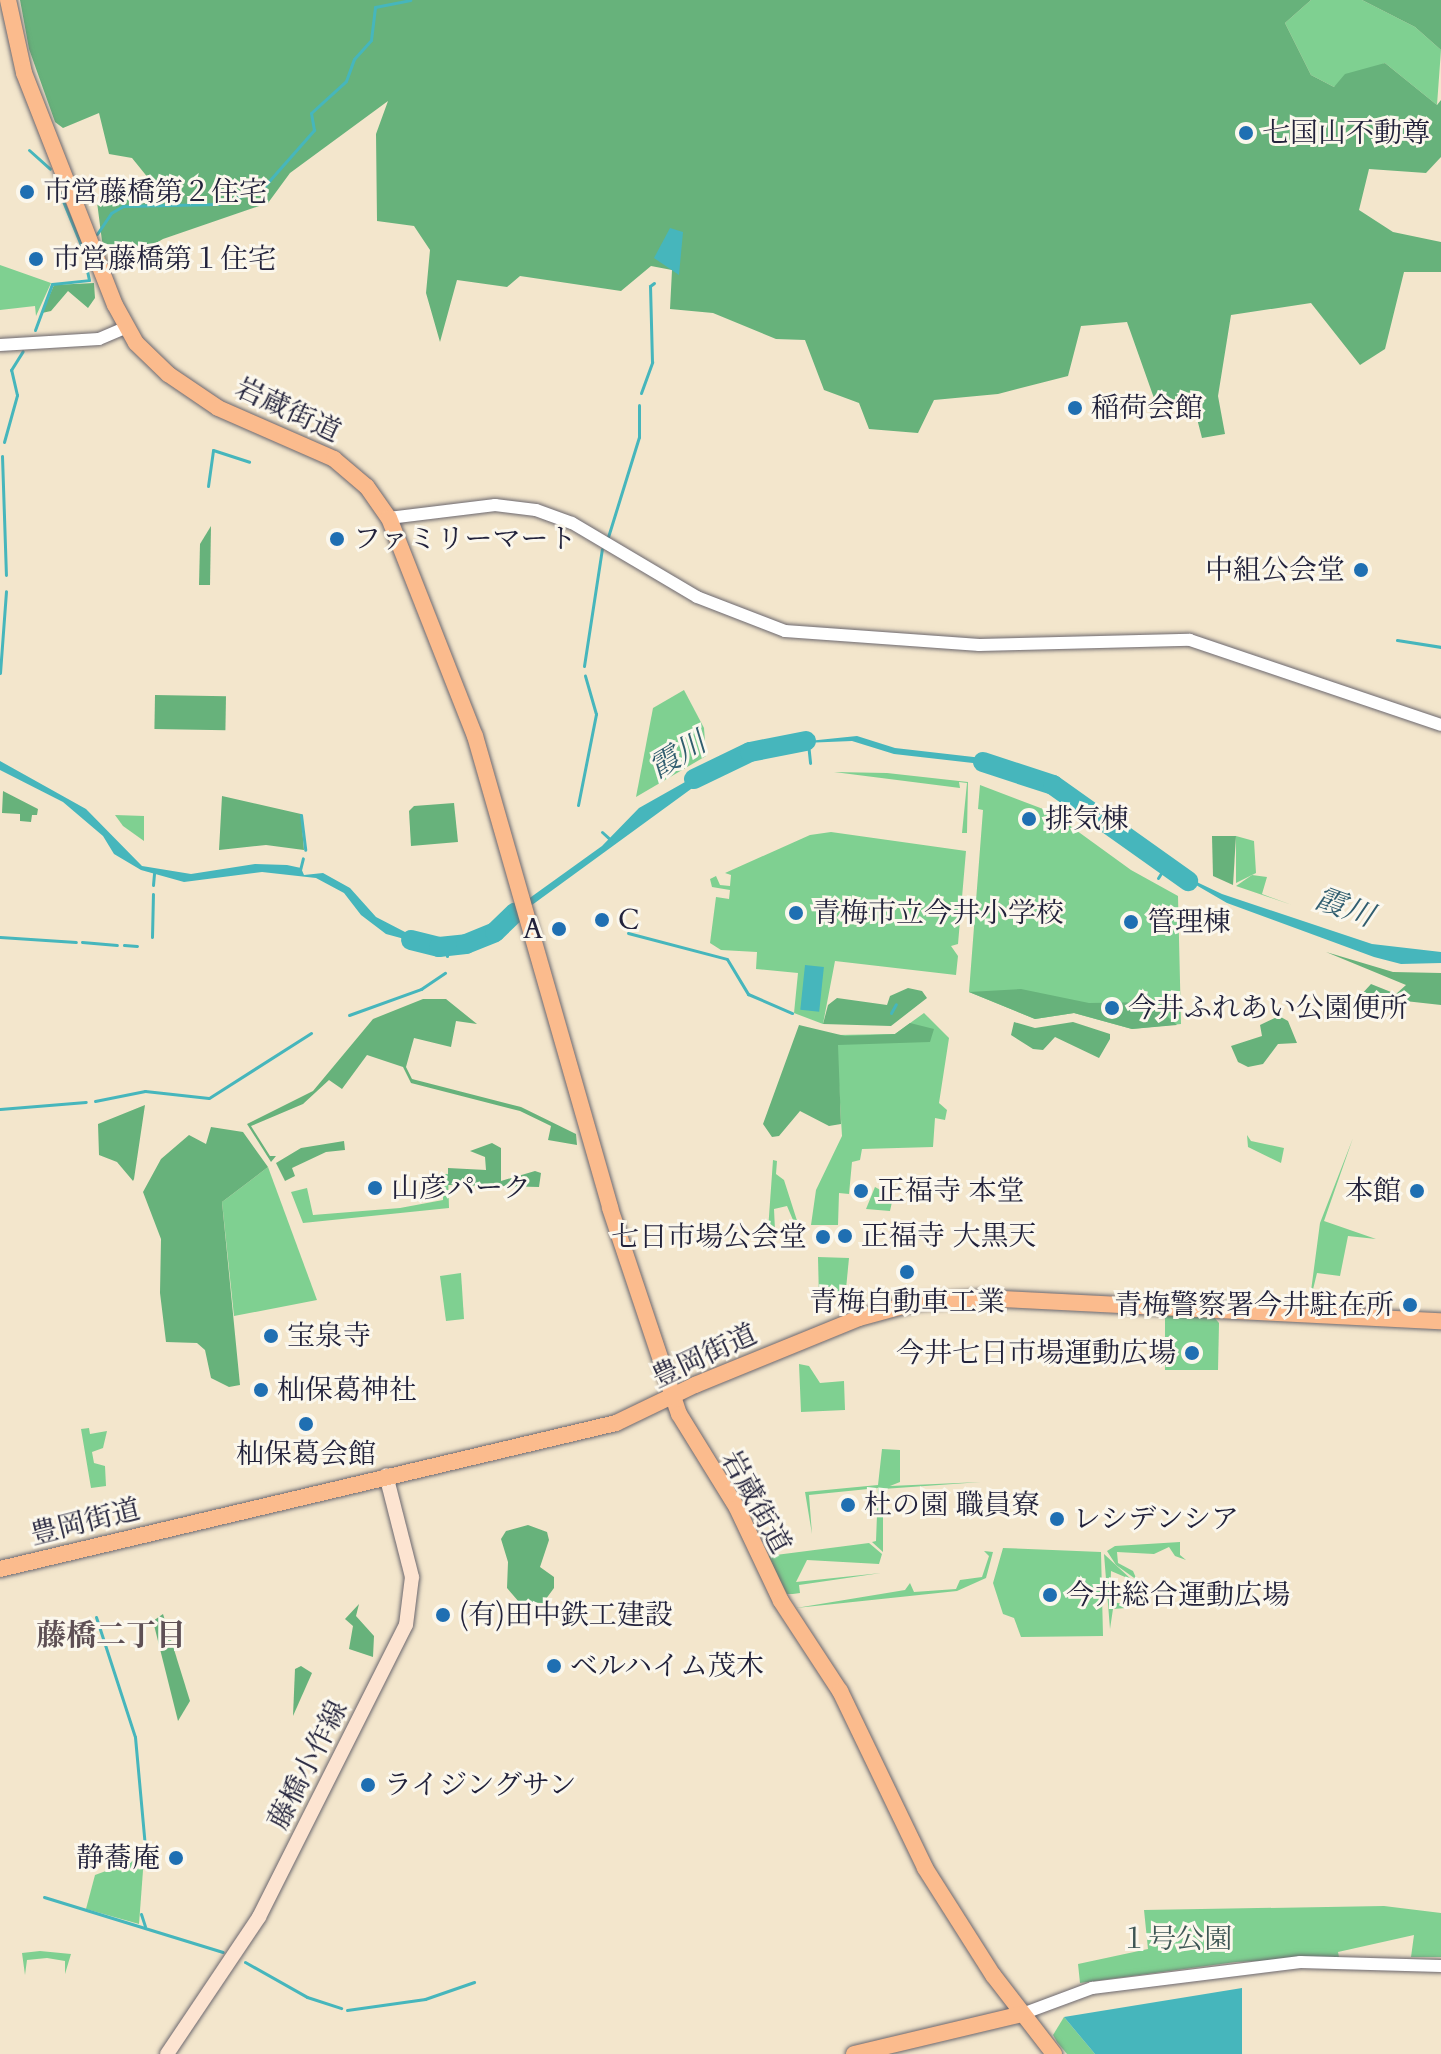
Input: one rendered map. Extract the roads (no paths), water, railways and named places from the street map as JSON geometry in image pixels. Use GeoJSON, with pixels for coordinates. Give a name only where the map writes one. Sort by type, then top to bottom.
{"type":"FeatureCollection","features":[{"type":"Feature","properties":{"kind":"main road","name":"岩蔵街道"},"geometry":{"type":"LineString","coordinates":[[8,0],[24,73],[125,328],[152,361],[205,400],[342,464],[389,518],[468,716],[531,921],[614,1219],[687,1433],[737,1508],[781,1601],[840,1691],[925,1868],[1022,2014],[1054,2054]]}},
{"type":"Feature","properties":{"kind":"main road","name":"豊岡街道"},"geometry":{"type":"LineString","coordinates":[[0,1569],[386,1475],[585,1432],[637,1416],[674,1397],[859,1318],[932,1300],[996,1299],[1441,1321]]}},
{"type":"Feature","properties":{"kind":"main road","name":"藤橋小作線"},"geometry":{"type":"LineString","coordinates":[[167,2054],[259,1917],[406,1625],[412,1577],[386,1475]]}},
{"type":"Feature","properties":{"kind":"main road"},"geometry":{"type":"LineString","coordinates":[[859,2053],[1022,2014]]}},
{"type":"Feature","properties":{"kind":"street"},"geometry":{"type":"LineString","coordinates":[[0,345],[99,339],[125,328]]}},
{"type":"Feature","properties":{"kind":"street"},"geometry":{"type":"LineString","coordinates":[[389,518],[495,505],[536,510],[572,523],[697,597],[790,632],[979,645],[1190,640],[1441,725]]}},
{"type":"Feature","properties":{"kind":"street"},"geometry":{"type":"LineString","coordinates":[[1022,2014],[1092,1988],[1300,1962],[1441,1966]]}},
{"type":"Feature","properties":{"kind":"water"},"geometry":{"type":"Polygon","coordinates":[[[670,228],[683,232],[679,275],[654,258],[670,228]]]}},
{"type":"Feature","properties":{"kind":"water"},"geometry":{"type":"Polygon","coordinates":[[[857,736],[895,748],[991,759],[1008,767],[894,754],[852,741],[779,744],[857,736]]]}},
{"type":"Feature","properties":{"kind":"water"},"geometry":{"type":"Polygon","coordinates":[[[0,761],[86,809],[142,866],[191,874],[255,864],[287,865],[301,868],[304,875],[323,873],[350,888],[376,917],[434,947],[386,934],[361,915],[344,893],[316,878],[262,872],[184,882],[141,870],[114,854],[103,836],[63,802],[0,770],[0,761]]]}},
{"type":"Feature","properties":{"kind":"water"},"geometry":{"type":"Polygon","coordinates":[[[717,764],[702,781],[495,932],[513,910],[602,846],[639,808],[717,764]]]}},
{"type":"Feature","properties":{"kind":"water"},"geometry":{"type":"Polygon","coordinates":[[[1165,867],[1222,894],[1372,944],[1441,952],[1441,963],[1401,964],[1374,957],[1227,903],[1165,867]]]}},
{"type":"Feature","properties":{"kind":"water"},"geometry":{"type":"Polygon","coordinates":[[[805,965],[824,967],[819,1012],[800,1010],[805,965]]]}},
{"type":"Feature","properties":{"kind":"water"},"geometry":{"type":"Polygon","coordinates":[[[1242,1988],[1242,2054],[1095,2054],[1064,2017],[1242,1988]]]}},
{"type":"Feature","properties":{"kind":"waterway"},"geometry":{"type":"LineString","coordinates":[[97,234],[111,213],[123,206],[218,204],[262,189],[314,130],[311,113],[346,81],[354,59],[371,40],[375,7],[410,0]]}},
{"type":"Feature","properties":{"kind":"waterway"},"geometry":{"type":"LineString","coordinates":[[29,150],[50,169]]}},
{"type":"Feature","properties":{"kind":"waterway"},"geometry":{"type":"LineString","coordinates":[[56,184],[81,245]]}},
{"type":"Feature","properties":{"kind":"waterway"},"geometry":{"type":"LineString","coordinates":[[35,330],[52,284],[89,280],[84,256]]}},
{"type":"Feature","properties":{"kind":"waterway"},"geometry":{"type":"LineString","coordinates":[[641,393],[652,362],[650,286],[654,283]]}},
{"type":"Feature","properties":{"kind":"waterway"},"geometry":{"type":"LineString","coordinates":[[4,442],[17,395],[11,370],[23,351]]}},
{"type":"Feature","properties":{"kind":"waterway"},"geometry":{"type":"LineString","coordinates":[[608,537],[639,437],[639,405]]}},
{"type":"Feature","properties":{"kind":"waterway"},"geometry":{"type":"LineString","coordinates":[[208,486],[213,450],[249,462]]}},
{"type":"Feature","properties":{"kind":"waterway"},"geometry":{"type":"LineString","coordinates":[[2,456],[6,575]]}},
{"type":"Feature","properties":{"kind":"waterway"},"geometry":{"type":"LineString","coordinates":[[584,666],[602,549]]}},
{"type":"Feature","properties":{"kind":"waterway"},"geometry":{"type":"LineString","coordinates":[[0,673],[6,591]]}},
{"type":"Feature","properties":{"kind":"waterway"},"geometry":{"type":"LineString","coordinates":[[1397,640],[1441,647]]}},
{"type":"Feature","properties":{"kind":"waterway"},"geometry":{"type":"LineString","coordinates":[[578,805],[596,714],[585,676]]}},
{"type":"Feature","properties":{"kind":"waterway","name":"霞川"},"geometry":{"type":"LineString","coordinates":[[694,779],[750,752],[806,741]]}},
{"type":"Feature","properties":{"kind":"waterway"},"geometry":{"type":"LineString","coordinates":[[808,743],[810,763]]}},
{"type":"Feature","properties":{"kind":"waterway","name":"霞川"},"geometry":{"type":"LineString","coordinates":[[983,762],[1053,785],[1188,881]]}},
{"type":"Feature","properties":{"kind":"waterway"},"geometry":{"type":"LineString","coordinates":[[301,815],[305,850]]}},
{"type":"Feature","properties":{"kind":"waterway"},"geometry":{"type":"LineString","coordinates":[[602,832],[611,840]]}},
{"type":"Feature","properties":{"kind":"waterway"},"geometry":{"type":"LineString","coordinates":[[300,870],[303,858]]}},
{"type":"Feature","properties":{"kind":"waterway"},"geometry":{"type":"LineString","coordinates":[[1158,878],[1165,867]]}},
{"type":"Feature","properties":{"kind":"waterway"},"geometry":{"type":"LineString","coordinates":[[153,885],[154,873]]}},
{"type":"Feature","properties":{"kind":"waterway"},"geometry":{"type":"LineString","coordinates":[[152,937],[153,894]]}},
{"type":"Feature","properties":{"kind":"waterway","name":"霞川"},"geometry":{"type":"LineString","coordinates":[[411,940],[439,947],[466,944],[495,932],[515,913]]}},
{"type":"Feature","properties":{"kind":"waterway"},"geometry":{"type":"LineString","coordinates":[[628,933],[727,959],[748,994],[792,1013]]}},
{"type":"Feature","properties":{"kind":"waterway"},"geometry":{"type":"LineString","coordinates":[[0,937],[76,942]]}},
{"type":"Feature","properties":{"kind":"waterway"},"geometry":{"type":"LineString","coordinates":[[82,942],[117,945]]}},
{"type":"Feature","properties":{"kind":"waterway"},"geometry":{"type":"LineString","coordinates":[[124,945],[137,946]]}},
{"type":"Feature","properties":{"kind":"waterway"},"geometry":{"type":"LineString","coordinates":[[447,947],[447,956]]}},
{"type":"Feature","properties":{"kind":"waterway"},"geometry":{"type":"LineString","coordinates":[[349,1015],[421,989],[445,973]]}},
{"type":"Feature","properties":{"kind":"waterway"},"geometry":{"type":"LineString","coordinates":[[891,1013],[896,1004]]}},
{"type":"Feature","properties":{"kind":"waterway"},"geometry":{"type":"LineString","coordinates":[[95,1101],[145,1091],[209,1098],[311,1033]]}},
{"type":"Feature","properties":{"kind":"waterway"},"geometry":{"type":"LineString","coordinates":[[0,1109],[86,1102]]}},
{"type":"Feature","properties":{"kind":"waterway"},"geometry":{"type":"LineString","coordinates":[[96,1617],[135,1737],[145,1847]]}},
{"type":"Feature","properties":{"kind":"waterway"},"geometry":{"type":"LineString","coordinates":[[44,1897],[223,1952]]}},
{"type":"Feature","properties":{"kind":"waterway"},"geometry":{"type":"LineString","coordinates":[[141,1914],[145,1926]]}},
{"type":"Feature","properties":{"kind":"waterway"},"geometry":{"type":"LineString","coordinates":[[245,1962],[307,1997],[341,2008]]}},
{"type":"Feature","properties":{"kind":"waterway"},"geometry":{"type":"LineString","coordinates":[[347,2010],[425,1999],[474,1982]]}},
{"type":"Feature","properties":{"kind":"place","name":"七国山不動尊"},"geometry":{"type":"Point","coordinates":[1246,133]}},
{"type":"Feature","properties":{"kind":"place","name":"市営藤橋第２住宅"},"geometry":{"type":"Point","coordinates":[27,192]}},
{"type":"Feature","properties":{"kind":"place","name":"市営藤橋第１住宅"},"geometry":{"type":"Point","coordinates":[36,259]}},
{"type":"Feature","properties":{"kind":"place","name":"稲荷会館"},"geometry":{"type":"Point","coordinates":[1075,408]}},
{"type":"Feature","properties":{"kind":"place","name":"ファミリーマート"},"geometry":{"type":"Point","coordinates":[337,539]}},
{"type":"Feature","properties":{"kind":"place","name":"中組公会堂"},"geometry":{"type":"Point","coordinates":[1361,570]}},
{"type":"Feature","properties":{"kind":"place","name":"排気棟"},"geometry":{"type":"Point","coordinates":[1029,819]}},
{"type":"Feature","properties":{"kind":"place","name":"青梅市立今井小学校"},"geometry":{"type":"Point","coordinates":[796,913]}},
{"type":"Feature","properties":{"kind":"place","name":"C"},"geometry":{"type":"Point","coordinates":[602,920]}},
{"type":"Feature","properties":{"kind":"place","name":"管理棟"},"geometry":{"type":"Point","coordinates":[1131,922]}},
{"type":"Feature","properties":{"kind":"place","name":"A"},"geometry":{"type":"Point","coordinates":[559,929]}},
{"type":"Feature","properties":{"kind":"place","name":"今井ふれあい公園便所"},"geometry":{"type":"Point","coordinates":[1112,1008]}},
{"type":"Feature","properties":{"kind":"place","name":"山彦パーク"},"geometry":{"type":"Point","coordinates":[375,1188]}},
{"type":"Feature","properties":{"kind":"place","name":"正福寺 本堂"},"geometry":{"type":"Point","coordinates":[861,1191]}},
{"type":"Feature","properties":{"kind":"place","name":"本館"},"geometry":{"type":"Point","coordinates":[1417,1191]}},
{"type":"Feature","properties":{"kind":"place","name":"正福寺 大黒天"},"geometry":{"type":"Point","coordinates":[845,1236]}},
{"type":"Feature","properties":{"kind":"place","name":"七日市場公会堂"},"geometry":{"type":"Point","coordinates":[823,1237]}},
{"type":"Feature","properties":{"kind":"place","name":"青梅自動車工業"},"geometry":{"type":"Point","coordinates":[907,1272]}},
{"type":"Feature","properties":{"kind":"place","name":"青梅警察署今井駐在所"},"geometry":{"type":"Point","coordinates":[1410,1305]}},
{"type":"Feature","properties":{"kind":"place","name":"宝泉寺"},"geometry":{"type":"Point","coordinates":[271,1336]}},
{"type":"Feature","properties":{"kind":"place","name":"今井七日市場運動広場"},"geometry":{"type":"Point","coordinates":[1192,1353]}},
{"type":"Feature","properties":{"kind":"place","name":"杣保葛神社"},"geometry":{"type":"Point","coordinates":[261,1390]}},
{"type":"Feature","properties":{"kind":"place","name":"杣保葛会館"},"geometry":{"type":"Point","coordinates":[306,1424]}},
{"type":"Feature","properties":{"kind":"place","name":"杜の園 職員寮"},"geometry":{"type":"Point","coordinates":[848,1505]}},
{"type":"Feature","properties":{"kind":"place","name":"レシデンシア"},"geometry":{"type":"Point","coordinates":[1057,1519]}},
{"type":"Feature","properties":{"kind":"place","name":"今井総合運動広場"},"geometry":{"type":"Point","coordinates":[1050,1595]}},
{"type":"Feature","properties":{"kind":"place","name":"(有)田中鉄工建設"},"geometry":{"type":"Point","coordinates":[443,1615]}},
{"type":"Feature","properties":{"kind":"place","name":"ベルハイム茂木"},"geometry":{"type":"Point","coordinates":[554,1666]}},
{"type":"Feature","properties":{"kind":"place","name":"ライジングサン"},"geometry":{"type":"Point","coordinates":[368,1785]}},
{"type":"Feature","properties":{"kind":"place","name":"静蕎庵"},"geometry":{"type":"Point","coordinates":[176,1858]}},
{"type":"Feature","properties":{"kind":"district","name":"藤橋二丁目"},"geometry":{"type":"Point","coordinates":[111,1636]}},
{"type":"Feature","properties":{"kind":"park label","name":"１号公園"},"geometry":{"type":"Point","coordinates":[1176,1939]}}]}
